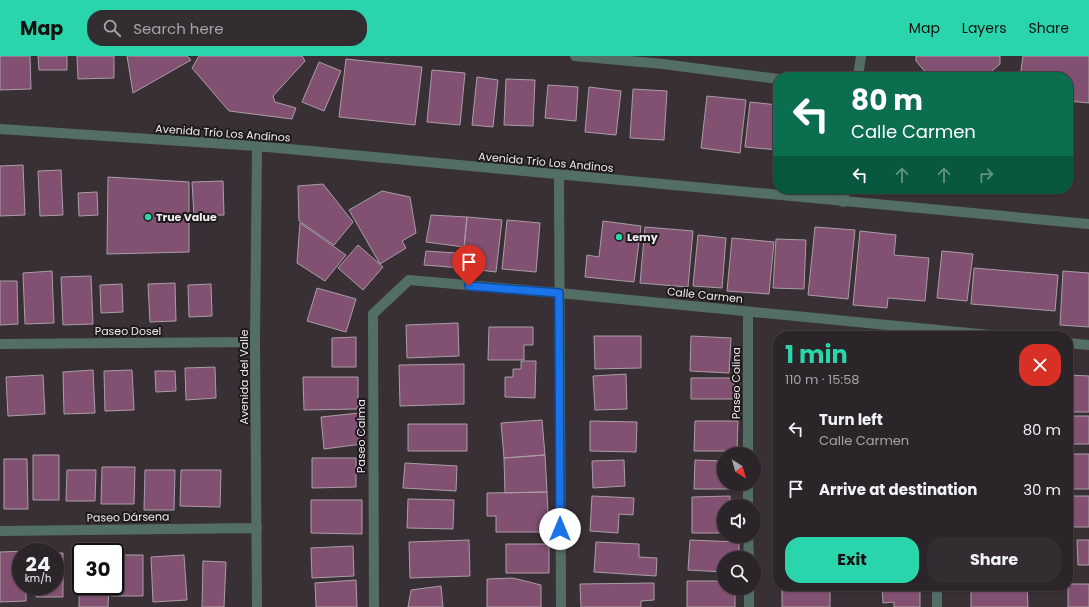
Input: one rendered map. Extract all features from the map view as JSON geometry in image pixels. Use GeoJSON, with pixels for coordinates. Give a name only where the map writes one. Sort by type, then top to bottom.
{"type":"FeatureCollection","features":[{"type":"Feature","properties":{"kind":"street"},"geometry":{"type":"LineString","coordinates":[[575,56],[663,60],[773,78]]}},
{"type":"Feature","properties":{"kind":"street"},"geometry":{"type":"LineString","coordinates":[[859,72],[861,56]]}},
{"type":"Feature","properties":{"kind":"street","name":"Avenida Trío Los Andinos"},"geometry":{"type":"LineString","coordinates":[[0,129],[256,146],[1089,224]]}},
{"type":"Feature","properties":{"kind":"street","name":"Avenida del Valle"},"geometry":{"type":"LineString","coordinates":[[256,146],[255,342],[257,607]]}},
{"type":"Feature","properties":{"kind":"street"},"geometry":{"type":"LineString","coordinates":[[559,175],[561,607]]}},
{"type":"Feature","properties":{"kind":"street"},"geometry":{"type":"LineString","coordinates":[[843,202],[844,194]]}},
{"type":"Feature","properties":{"kind":"street","name":"Calle Carmen"},"geometry":{"type":"LineString","coordinates":[[409,280],[559,293],[917,331]]}},
{"type":"Feature","properties":{"kind":"street","name":"Paseo Calma"},"geometry":{"type":"LineString","coordinates":[[374,607],[372,314],[409,280]]}},
{"type":"Feature","properties":{"kind":"street","name":"Paseo Colina"},"geometry":{"type":"LineString","coordinates":[[748,312],[748,447]]}},
{"type":"Feature","properties":{"kind":"street","name":"Paseo Dosel"},"geometry":{"type":"LineString","coordinates":[[0,344],[255,342]]}},
{"type":"Feature","properties":{"kind":"street"},"geometry":{"type":"LineString","coordinates":[[1073,342],[1089,344]]}},
{"type":"Feature","properties":{"kind":"street","name":"Paseo Dársena"},"geometry":{"type":"LineString","coordinates":[[0,531],[257,528]]}},
{"type":"Feature","properties":{"kind":"street"},"geometry":{"type":"LineString","coordinates":[[937,591],[937,607]]}},
{"type":"Feature","properties":{"kind":"street"},"geometry":{"type":"LineString","coordinates":[[749,595],[749,607]]}},
{"type":"Feature","properties":{"kind":"building"},"geometry":{"type":"Polygon","coordinates":[[[0,56],[30,56],[31,89],[0,90],[0,56]]]}},
{"type":"Feature","properties":{"kind":"building"},"geometry":{"type":"Polygon","coordinates":[[[38,56],[67,56],[67,70],[39,70],[38,56]]]}},
{"type":"Feature","properties":{"kind":"building"},"geometry":{"type":"Polygon","coordinates":[[[77,56],[114,56],[114,78],[78,79],[77,56]]]}},
{"type":"Feature","properties":{"kind":"building"},"geometry":{"type":"Polygon","coordinates":[[[127,56],[187,56],[191,60],[133,93],[127,56]]]}},
{"type":"Feature","properties":{"kind":"building"},"geometry":{"type":"Polygon","coordinates":[[[199,56],[302,56],[305,61],[273,96],[275,102],[296,108],[292,119],[229,111],[192,68],[199,56]]]}},
{"type":"Feature","properties":{"kind":"building"},"geometry":{"type":"Polygon","coordinates":[[[916,56],[1000,56],[1000,64],[991,72],[925,72],[916,61],[916,56]]]}},
{"type":"Feature","properties":{"kind":"building"},"geometry":{"type":"Polygon","coordinates":[[[1023,56],[1089,56],[1089,103],[1073,101],[1073,72],[1021,72],[1023,56]]]}},
{"type":"Feature","properties":{"kind":"building"},"geometry":{"type":"Polygon","coordinates":[[[346,59],[422,67],[415,125],[339,117],[346,59]]]}},
{"type":"Feature","properties":{"kind":"building"},"geometry":{"type":"Polygon","coordinates":[[[319,62],[341,71],[324,111],[302,102],[319,62]]]}},
{"type":"Feature","properties":{"kind":"building"},"geometry":{"type":"Polygon","coordinates":[[[432,70],[465,73],[460,125],[427,122],[432,70]]]}},
{"type":"Feature","properties":{"kind":"building"},"geometry":{"type":"Polygon","coordinates":[[[477,77],[498,80],[493,127],[472,125],[477,77]]]}},
{"type":"Feature","properties":{"kind":"building"},"geometry":{"type":"Polygon","coordinates":[[[506,79],[535,80],[533,126],[504,125],[506,79]]]}},
{"type":"Feature","properties":{"kind":"building"},"geometry":{"type":"Polygon","coordinates":[[[548,85],[578,87],[576,121],[545,118],[548,85]]]}},
{"type":"Feature","properties":{"kind":"building"},"geometry":{"type":"Polygon","coordinates":[[[589,87],[621,91],[616,135],[585,132],[589,87]]]}},
{"type":"Feature","properties":{"kind":"building"},"geometry":{"type":"Polygon","coordinates":[[[633,89],[667,91],[664,140],[630,138],[633,89]]]}},
{"type":"Feature","properties":{"kind":"building"},"geometry":{"type":"Polygon","coordinates":[[[707,96],[746,100],[740,153],[701,148],[707,96]]]}},
{"type":"Feature","properties":{"kind":"building"},"geometry":{"type":"Polygon","coordinates":[[[750,102],[773,104],[773,150],[745,147],[750,102]]]}},
{"type":"Feature","properties":{"kind":"building"},"geometry":{"type":"Polygon","coordinates":[[[23,165],[25,215],[0,216],[0,166],[23,165]]]}},
{"type":"Feature","properties":{"kind":"building"},"geometry":{"type":"Polygon","coordinates":[[[61,170],[63,215],[40,216],[38,171],[61,170]]]}},
{"type":"Feature","properties":{"kind":"building","name":"True Value"},"geometry":{"type":"Polygon","coordinates":[[[108,177],[189,182],[189,252],[107,254],[108,177]]]}},
{"type":"Feature","properties":{"kind":"building"},"geometry":{"type":"Polygon","coordinates":[[[223,181],[224,215],[194,216],[192,182],[223,181]]]}},
{"type":"Feature","properties":{"kind":"building"},"geometry":{"type":"Polygon","coordinates":[[[323,184],[353,222],[334,245],[299,221],[298,186],[323,184]]]}},
{"type":"Feature","properties":{"kind":"building"},"geometry":{"type":"Polygon","coordinates":[[[382,191],[410,197],[416,233],[402,241],[406,248],[380,264],[349,210],[382,191]]]}},
{"type":"Feature","properties":{"kind":"building"},"geometry":{"type":"Polygon","coordinates":[[[97,192],[98,215],[79,216],[78,193],[97,192]]]}},
{"type":"Feature","properties":{"kind":"building"},"geometry":{"type":"Polygon","coordinates":[[[431,215],[467,217],[464,247],[426,242],[431,215]]]}},
{"type":"Feature","properties":{"kind":"building"},"geometry":{"type":"Polygon","coordinates":[[[467,217],[502,220],[496,272],[462,268],[467,217]]]}},
{"type":"Feature","properties":{"kind":"building"},"geometry":{"type":"Polygon","coordinates":[[[507,220],[540,223],[536,272],[502,269],[507,220]]]}},
{"type":"Feature","properties":{"kind":"building"},"geometry":{"type":"Polygon","coordinates":[[[603,221],[641,226],[634,282],[585,277],[587,255],[599,257],[603,221]]]}},
{"type":"Feature","properties":{"kind":"building"},"geometry":{"type":"Polygon","coordinates":[[[300,223],[346,255],[325,281],[297,263],[300,223]]]}},
{"type":"Feature","properties":{"kind":"building"},"geometry":{"type":"Polygon","coordinates":[[[645,227],[693,231],[688,287],[640,283],[645,227]]]}},
{"type":"Feature","properties":{"kind":"building"},"geometry":{"type":"Polygon","coordinates":[[[815,227],[855,230],[848,299],[808,295],[815,227]]]}},
{"type":"Feature","properties":{"kind":"building"},"geometry":{"type":"Polygon","coordinates":[[[860,231],[896,235],[894,255],[929,258],[925,301],[888,298],[887,308],[853,305],[860,231]]]}},
{"type":"Feature","properties":{"kind":"building"},"geometry":{"type":"Polygon","coordinates":[[[698,235],[726,238],[722,288],[693,286],[698,235]]]}},
{"type":"Feature","properties":{"kind":"building"},"geometry":{"type":"Polygon","coordinates":[[[732,238],[774,242],[769,294],[727,291],[732,238]]]}},
{"type":"Feature","properties":{"kind":"building"},"geometry":{"type":"Polygon","coordinates":[[[776,239],[806,240],[804,289],[773,288],[776,239]]]}},
{"type":"Feature","properties":{"kind":"building"},"geometry":{"type":"Polygon","coordinates":[[[358,245],[383,267],[363,290],[338,268],[358,245]]]}},
{"type":"Feature","properties":{"kind":"building"},"geometry":{"type":"Polygon","coordinates":[[[426,251],[456,253],[462,268],[424,265],[426,251]]]}},
{"type":"Feature","properties":{"kind":"building"},"geometry":{"type":"Polygon","coordinates":[[[942,251],[973,254],[967,301],[937,298],[942,251]]]}},
{"type":"Feature","properties":{"kind":"building"},"geometry":{"type":"Polygon","coordinates":[[[974,268],[1058,275],[1055,311],[971,304],[974,268]]]}},
{"type":"Feature","properties":{"kind":"building"},"geometry":{"type":"Polygon","coordinates":[[[52,271],[54,323],[25,324],[23,273],[52,271]]]}},
{"type":"Feature","properties":{"kind":"building"},"geometry":{"type":"Polygon","coordinates":[[[1063,271],[1089,273],[1089,327],[1060,325],[1063,271]]]}},
{"type":"Feature","properties":{"kind":"building"},"geometry":{"type":"Polygon","coordinates":[[[91,276],[93,324],[63,325],[61,277],[91,276]]]}},
{"type":"Feature","properties":{"kind":"building"},"geometry":{"type":"Polygon","coordinates":[[[0,281],[17,281],[18,324],[0,325],[0,281]]]}},
{"type":"Feature","properties":{"kind":"building"},"geometry":{"type":"Polygon","coordinates":[[[175,283],[176,321],[150,322],[148,284],[175,283]]]}},
{"type":"Feature","properties":{"kind":"building"},"geometry":{"type":"Polygon","coordinates":[[[122,284],[123,312],[101,313],[100,285],[122,284]]]}},
{"type":"Feature","properties":{"kind":"building"},"geometry":{"type":"Polygon","coordinates":[[[211,284],[212,316],[189,317],[188,285],[211,284]]]}},
{"type":"Feature","properties":{"kind":"building"},"geometry":{"type":"Polygon","coordinates":[[[317,288],[356,299],[346,332],[307,321],[317,288]]]}},
{"type":"Feature","properties":{"kind":"building"},"geometry":{"type":"Polygon","coordinates":[[[458,323],[459,356],[407,358],[406,325],[458,323]]]}},
{"type":"Feature","properties":{"kind":"building"},"geometry":{"type":"Polygon","coordinates":[[[489,327],[533,327],[533,345],[524,345],[524,360],[488,360],[489,327]]]}},
{"type":"Feature","properties":{"kind":"building"},"geometry":{"type":"Polygon","coordinates":[[[594,336],[641,336],[641,368],[595,369],[594,336]]]}},
{"type":"Feature","properties":{"kind":"building"},"geometry":{"type":"Polygon","coordinates":[[[691,336],[731,338],[729,373],[690,371],[691,336]]]}},
{"type":"Feature","properties":{"kind":"building"},"geometry":{"type":"Polygon","coordinates":[[[356,337],[356,367],[332,367],[332,338],[356,337]]]}},
{"type":"Feature","properties":{"kind":"building"},"geometry":{"type":"Polygon","coordinates":[[[521,361],[536,361],[535,398],[505,397],[505,377],[513,377],[513,369],[521,369],[521,361]]]}},
{"type":"Feature","properties":{"kind":"building"},"geometry":{"type":"Polygon","coordinates":[[[464,364],[464,404],[400,406],[399,365],[464,364]]]}},
{"type":"Feature","properties":{"kind":"building"},"geometry":{"type":"Polygon","coordinates":[[[215,367],[216,398],[186,400],[185,368],[215,367]]]}},
{"type":"Feature","properties":{"kind":"building"},"geometry":{"type":"Polygon","coordinates":[[[93,370],[95,413],[64,414],[63,372],[93,370]]]}},
{"type":"Feature","properties":{"kind":"building"},"geometry":{"type":"Polygon","coordinates":[[[132,370],[134,410],[105,411],[104,371],[132,370]]]}},
{"type":"Feature","properties":{"kind":"building"},"geometry":{"type":"Polygon","coordinates":[[[155,371],[175,371],[176,391],[156,392],[155,371]]]}},
{"type":"Feature","properties":{"kind":"building"},"geometry":{"type":"Polygon","coordinates":[[[626,374],[627,409],[595,410],[593,376],[626,374]]]}},
{"type":"Feature","properties":{"kind":"building"},"geometry":{"type":"Polygon","coordinates":[[[43,375],[45,414],[8,416],[6,377],[43,375]]]}},
{"type":"Feature","properties":{"kind":"building"},"geometry":{"type":"Polygon","coordinates":[[[1073,375],[1089,376],[1089,412],[1073,412],[1073,375]]]}},
{"type":"Feature","properties":{"kind":"building"},"geometry":{"type":"Polygon","coordinates":[[[303,377],[358,377],[358,409],[304,410],[303,377]]]}},
{"type":"Feature","properties":{"kind":"building"},"geometry":{"type":"Polygon","coordinates":[[[691,378],[734,378],[734,399],[691,399],[691,378]]]}},
{"type":"Feature","properties":{"kind":"building"},"geometry":{"type":"Polygon","coordinates":[[[359,413],[362,444],[324,449],[321,417],[359,413]]]}},
{"type":"Feature","properties":{"kind":"building"},"geometry":{"type":"Polygon","coordinates":[[[1073,416],[1089,416],[1089,444],[1073,444],[1073,416]]]}},
{"type":"Feature","properties":{"kind":"building"},"geometry":{"type":"Polygon","coordinates":[[[542,420],[545,455],[504,458],[501,423],[542,420]]]}},
{"type":"Feature","properties":{"kind":"building"},"geometry":{"type":"Polygon","coordinates":[[[590,421],[637,422],[636,452],[590,451],[590,421]]]}},
{"type":"Feature","properties":{"kind":"building"},"geometry":{"type":"Polygon","coordinates":[[[695,421],[738,421],[737,447],[717,447],[717,451],[694,451],[695,421]]]}},
{"type":"Feature","properties":{"kind":"building"},"geometry":{"type":"Polygon","coordinates":[[[408,424],[467,424],[467,451],[408,451],[408,424]]]}},
{"type":"Feature","properties":{"kind":"building"},"geometry":{"type":"Polygon","coordinates":[[[1073,454],[1089,454],[1089,489],[1073,489],[1073,454]]]}},
{"type":"Feature","properties":{"kind":"building"},"geometry":{"type":"Polygon","coordinates":[[[33,455],[59,455],[59,500],[33,500],[33,455]]]}},
{"type":"Feature","properties":{"kind":"building"},"geometry":{"type":"Polygon","coordinates":[[[545,455],[547,492],[505,493],[504,458],[545,455]]]}},
{"type":"Feature","properties":{"kind":"building"},"geometry":{"type":"Polygon","coordinates":[[[312,458],[356,458],[356,487],[312,488],[312,458]]]}},
{"type":"Feature","properties":{"kind":"building"},"geometry":{"type":"Polygon","coordinates":[[[4,459],[27,459],[28,509],[4,509],[4,459]]]}},
{"type":"Feature","properties":{"kind":"building"},"geometry":{"type":"Polygon","coordinates":[[[624,460],[625,486],[593,488],[592,461],[624,460]]]}},
{"type":"Feature","properties":{"kind":"building"},"geometry":{"type":"Polygon","coordinates":[[[695,460],[717,461],[717,489],[694,489],[695,460]]]}},
{"type":"Feature","properties":{"kind":"building"},"geometry":{"type":"Polygon","coordinates":[[[405,463],[457,466],[456,491],[403,488],[405,463]]]}},
{"type":"Feature","properties":{"kind":"building"},"geometry":{"type":"Polygon","coordinates":[[[102,467],[135,467],[134,504],[101,504],[102,467]]]}},
{"type":"Feature","properties":{"kind":"building"},"geometry":{"type":"Polygon","coordinates":[[[67,470],[96,470],[95,501],[66,501],[67,470]]]}},
{"type":"Feature","properties":{"kind":"building"},"geometry":{"type":"Polygon","coordinates":[[[145,470],[175,470],[174,510],[144,510],[145,470]]]}},
{"type":"Feature","properties":{"kind":"building"},"geometry":{"type":"Polygon","coordinates":[[[181,470],[221,470],[220,507],[180,506],[181,470]]]}},
{"type":"Feature","properties":{"kind":"building"},"geometry":{"type":"Polygon","coordinates":[[[547,492],[549,532],[496,532],[496,516],[487,516],[487,493],[547,492]]]}},
{"type":"Feature","properties":{"kind":"building"},"geometry":{"type":"Polygon","coordinates":[[[592,496],[634,498],[633,515],[619,514],[618,533],[590,531],[592,496]]]}},
{"type":"Feature","properties":{"kind":"building"},"geometry":{"type":"Polygon","coordinates":[[[730,496],[730,499],[717,499],[717,533],[692,533],[692,497],[730,496]]]}},
{"type":"Feature","properties":{"kind":"building"},"geometry":{"type":"Polygon","coordinates":[[[1073,496],[1089,496],[1089,527],[1073,527],[1073,496]]]}},
{"type":"Feature","properties":{"kind":"building"},"geometry":{"type":"Polygon","coordinates":[[[408,499],[454,500],[453,529],[407,528],[408,499]]]}},
{"type":"Feature","properties":{"kind":"building"},"geometry":{"type":"Polygon","coordinates":[[[311,500],[362,500],[362,534],[311,533],[311,500]]]}},
{"type":"Feature","properties":{"kind":"building"},"geometry":{"type":"Polygon","coordinates":[[[469,540],[470,576],[410,578],[409,542],[469,540]]]}},
{"type":"Feature","properties":{"kind":"building"},"geometry":{"type":"Polygon","coordinates":[[[690,540],[717,541],[717,543],[739,543],[739,551],[717,551],[717,572],[688,570],[690,540]]]}},
{"type":"Feature","properties":{"kind":"building"},"geometry":{"type":"Polygon","coordinates":[[[1077,540],[1089,540],[1089,565],[1078,565],[1077,540]]]}},
{"type":"Feature","properties":{"kind":"building"},"geometry":{"type":"Polygon","coordinates":[[[596,542],[639,544],[639,557],[657,558],[656,576],[594,572],[596,542]]]}},
{"type":"Feature","properties":{"kind":"building"},"geometry":{"type":"Polygon","coordinates":[[[506,544],[549,544],[549,573],[506,573],[506,544]]]}},
{"type":"Feature","properties":{"kind":"building"},"geometry":{"type":"Polygon","coordinates":[[[353,546],[354,576],[312,578],[311,548],[353,546]]]}},
{"type":"Feature","properties":{"kind":"building"},"geometry":{"type":"Polygon","coordinates":[[[0,552],[12,552],[12,595],[26,595],[26,601],[0,602],[0,552]]]}},
{"type":"Feature","properties":{"kind":"building"},"geometry":{"type":"Polygon","coordinates":[[[124,555],[143,555],[143,596],[111,596],[124,595],[124,555]]]}},
{"type":"Feature","properties":{"kind":"building"},"geometry":{"type":"Polygon","coordinates":[[[184,555],[187,600],[153,602],[151,557],[184,555]]]}},
{"type":"Feature","properties":{"kind":"building"},"geometry":{"type":"Polygon","coordinates":[[[203,561],[226,562],[224,607],[202,607],[203,561]]]}},
{"type":"Feature","properties":{"kind":"building"},"geometry":{"type":"Polygon","coordinates":[[[513,578],[541,585],[541,607],[487,607],[487,579],[513,578]]]}},
{"type":"Feature","properties":{"kind":"building"},"geometry":{"type":"Polygon","coordinates":[[[356,580],[357,607],[316,607],[315,583],[356,580]]]}},
{"type":"Feature","properties":{"kind":"building"},"geometry":{"type":"Polygon","coordinates":[[[687,581],[717,581],[717,595],[735,595],[735,607],[687,607],[687,581]]]}},
{"type":"Feature","properties":{"kind":"building"},"geometry":{"type":"Polygon","coordinates":[[[654,583],[654,600],[641,601],[641,607],[581,607],[580,584],[654,583]]]}},
{"type":"Feature","properties":{"kind":"building"},"geometry":{"type":"Polygon","coordinates":[[[1073,584],[1089,584],[1089,607],[1068,607],[1068,591],[1073,591],[1073,584]]]}},
{"type":"Feature","properties":{"kind":"building"},"geometry":{"type":"Polygon","coordinates":[[[441,586],[443,607],[408,607],[411,590],[441,586]]]}},
{"type":"Feature","properties":{"kind":"building"},"geometry":{"type":"Polygon","coordinates":[[[782,591],[830,591],[830,607],[782,607],[782,591]]]}},
{"type":"Feature","properties":{"kind":"building"},"geometry":{"type":"Polygon","coordinates":[[[882,591],[920,591],[920,607],[894,607],[894,602],[883,603],[882,591]]]}},
{"type":"Feature","properties":{"kind":"building"},"geometry":{"type":"Polygon","coordinates":[[[971,591],[1027,591],[1028,607],[971,607],[971,591]]]}},
{"type":"Feature","properties":{"kind":"building"},"geometry":{"type":"Polygon","coordinates":[[[36,595],[63,595],[63,597],[36,597],[36,595]]]}},
{"type":"Feature","properties":{"kind":"building"},"geometry":{"type":"Polygon","coordinates":[[[79,595],[109,595],[108,607],[79,607],[79,595]]]}},
{"type":"Feature","properties":{"kind":"place","name":"True Value"},"geometry":{"type":"Point","coordinates":[148,217]}},
{"type":"Feature","properties":{"kind":"place","name":"Lemy"},"geometry":{"type":"Point","coordinates":[619,237]}},
{"type":"Feature","properties":{"kind":"route"},"geometry":{"type":"LineString","coordinates":[[469,286],[559,293],[560,529]]}}]}
